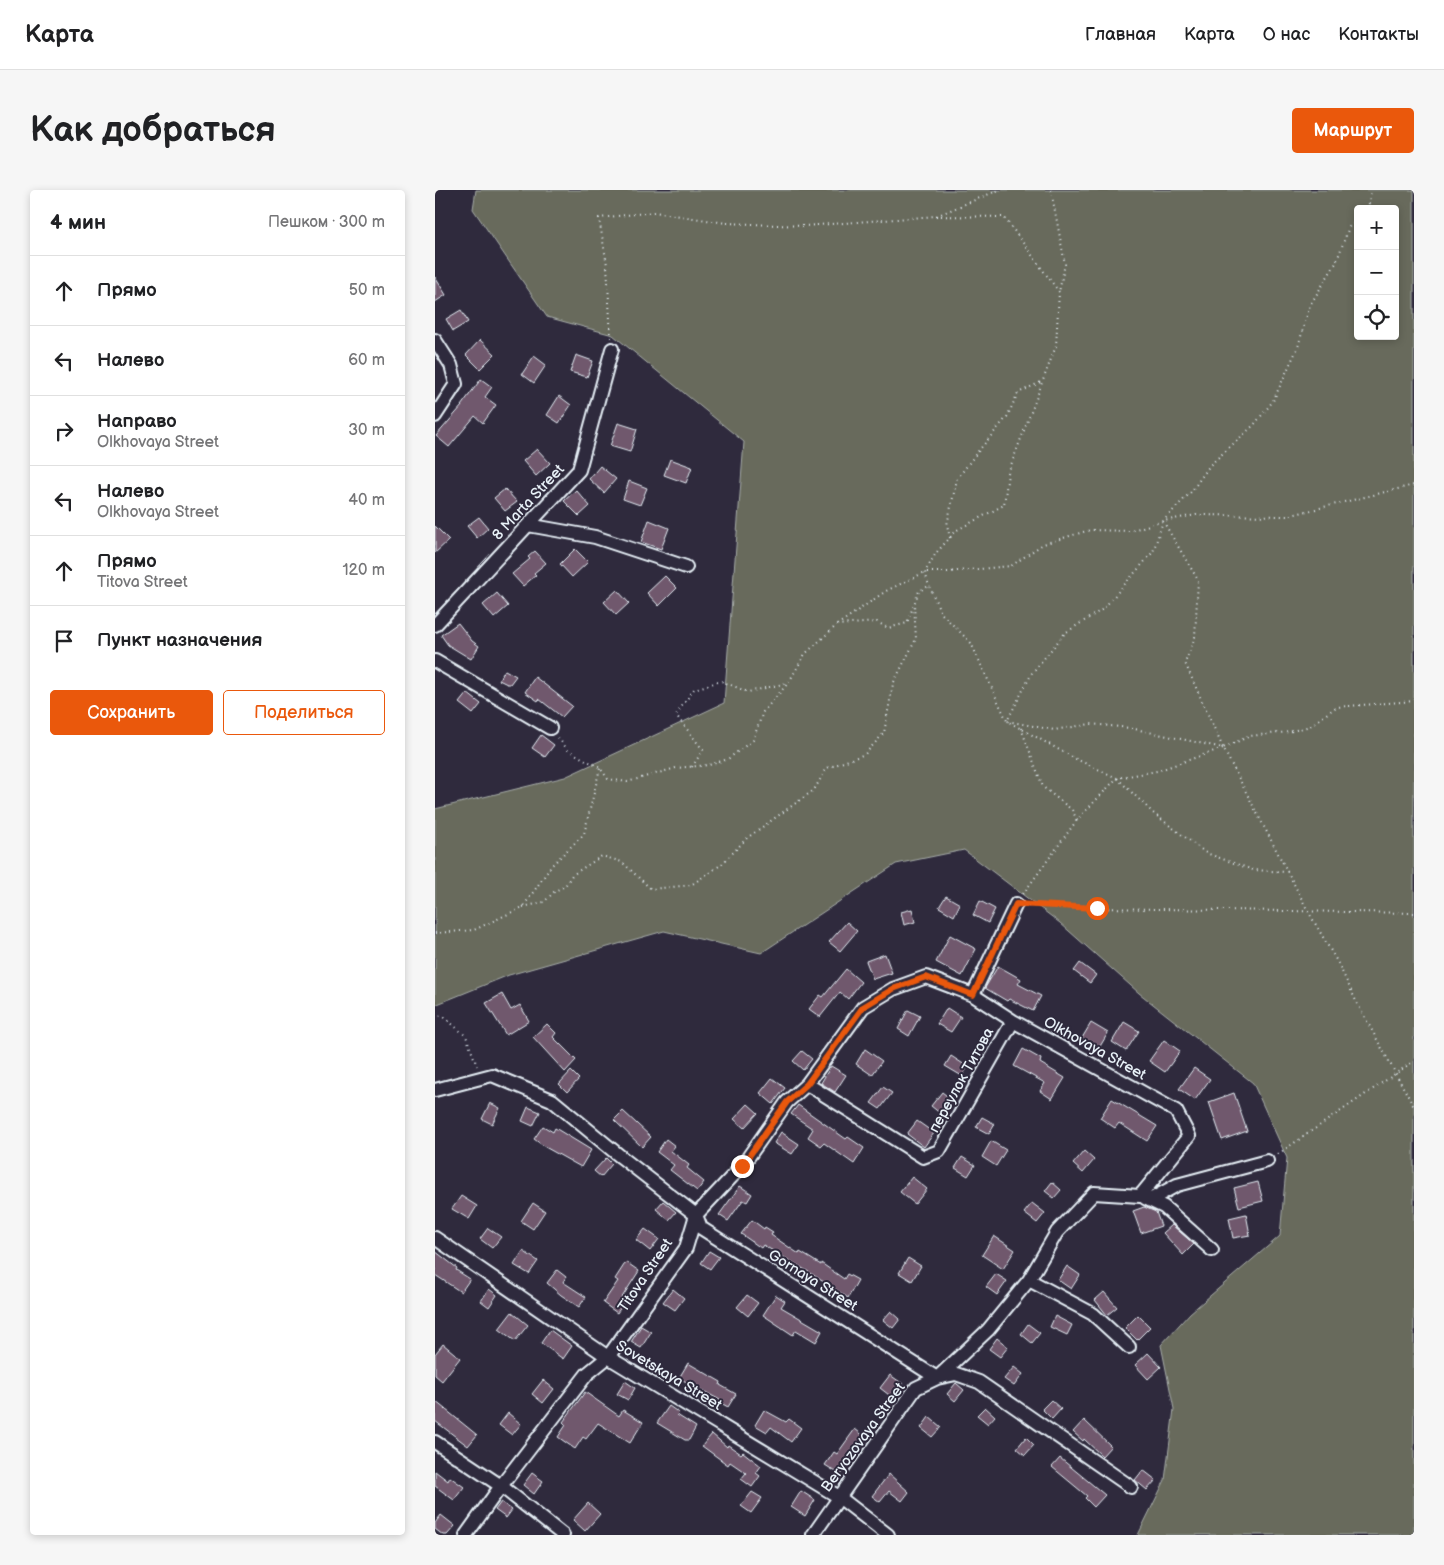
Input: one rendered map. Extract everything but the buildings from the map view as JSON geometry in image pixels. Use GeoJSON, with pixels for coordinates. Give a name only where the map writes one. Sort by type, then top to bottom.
{"type":"FeatureCollection","features":[{"type":"Feature","properties":{"kind":"street"},"geometry":{"type":"LineString","coordinates":[[435,340],[451,365],[456,384],[435,416]]}},
{"type":"Feature","properties":{"kind":"street","name":"8 Marta Street"},"geometry":{"type":"LineString","coordinates":[[435,625],[579,470],[612,349]]}},
{"type":"Feature","properties":{"kind":"street"},"geometry":{"type":"LineString","coordinates":[[528,526],[595,537],[686,568]]}},
{"type":"Feature","properties":{"kind":"street"},"geometry":{"type":"LineString","coordinates":[[435,661],[550,728]]}},
{"type":"Feature","properties":{"kind":"street"},"geometry":{"type":"LineString","coordinates":[[973,995],[1016,904]]}},
{"type":"Feature","properties":{"kind":"street","name":"Olkhovaya Street"},"geometry":{"type":"LineString","coordinates":[[863,1007],[893,989],[926,977],[973,995],[1013,1021],[1176,1111],[1189,1136],[1145,1198]]}},
{"type":"Feature","properties":{"kind":"street","name":"Titova Street"},"geometry":{"type":"LineString","coordinates":[[466,1535],[587,1374],[608,1357],[686,1248],[696,1215],[742,1166],[787,1102],[807,1084],[863,1007]]}},
{"type":"Feature","properties":{"kind":"street","name":"переулок Титова"},"geometry":{"type":"LineString","coordinates":[[807,1084],[923,1157],[939,1151],[1013,1021]]}},
{"type":"Feature","properties":{"kind":"street"},"geometry":{"type":"LineString","coordinates":[[435,1090],[487,1076]]}},
{"type":"Feature","properties":{"kind":"street","name":"Gornaya Street"},"geometry":{"type":"LineString","coordinates":[[487,1076],[553,1100],[621,1157],[696,1215],[701,1228],[937,1378]]}},
{"type":"Feature","properties":{"kind":"street"},"geometry":{"type":"LineString","coordinates":[[1145,1198],[1177,1185],[1267,1161]]}},
{"type":"Feature","properties":{"kind":"street","name":"Beryozovaya Street"},"geometry":{"type":"LineString","coordinates":[[813,1535],[916,1388],[937,1378],[988,1330],[1029,1280],[1057,1232],[1094,1193],[1145,1198]]}},
{"type":"Feature","properties":{"kind":"street"},"geometry":{"type":"LineString","coordinates":[[1145,1198],[1165,1207],[1213,1250]]}},
{"type":"Feature","properties":{"kind":"street","name":"Sovetskaya Street"},"geometry":{"type":"LineString","coordinates":[[435,1238],[608,1357],[839,1497],[888,1535]]}},
{"type":"Feature","properties":{"kind":"street"},"geometry":{"type":"LineString","coordinates":[[1029,1280],[1093,1314],[1129,1347]]}},
{"type":"Feature","properties":{"kind":"street"},"geometry":{"type":"LineString","coordinates":[[937,1378],[956,1374],[979,1382],[1131,1487]]}},
{"type":"Feature","properties":{"kind":"street"},"geometry":{"type":"LineString","coordinates":[[435,1442],[501,1486],[563,1535]]}},
{"type":"Feature","properties":{"kind":"path"},"geometry":{"type":"LineString","coordinates":[[936,216],[999,190]]}},
{"type":"Feature","properties":{"kind":"path"},"geometry":{"type":"LineString","coordinates":[[1051,190],[1065,264],[1059,292],[1056,346],[1008,473],[1004,505],[957,530],[936,554],[925,572],[929,586],[941,613],[971,643],[1007,721],[1076,759],[1117,778],[1153,813],[1207,853],[1253,870],[1288,872]]}},
{"type":"Feature","properties":{"kind":"path"},"geometry":{"type":"LineString","coordinates":[[1369,205],[1371,190]]}},
{"type":"Feature","properties":{"kind":"path"},"geometry":{"type":"LineString","coordinates":[[612,349],[607,265],[599,218],[654,212],[726,222],[804,226],[936,216],[1004,217],[1059,292]]}},
{"type":"Feature","properties":{"kind":"path"},"geometry":{"type":"LineString","coordinates":[[1007,721],[1031,673],[1065,633],[1103,609],[1153,552],[1163,521],[1191,492],[1210,465],[1254,425],[1273,401],[1298,347],[1310,306],[1336,263],[1349,228],[1354,224]]}},
{"type":"Feature","properties":{"kind":"path"},"geometry":{"type":"LineString","coordinates":[[950,538],[947,525],[957,478],[1007,417],[1018,393],[1042,382]]}},
{"type":"Feature","properties":{"kind":"path"},"geometry":{"type":"LineString","coordinates":[[550,728],[567,750],[600,768],[608,779],[627,782],[676,768],[709,765],[729,759],[753,740],[763,712],[789,682],[805,654],[837,625],[886,591],[925,572],[947,572],[1011,566],[1043,544],[1090,530],[1129,530],[1195,515],[1287,516],[1414,485]]}},
{"type":"Feature","properties":{"kind":"path"},"geometry":{"type":"LineString","coordinates":[[1163,521],[1198,580],[1195,636],[1185,662],[1223,748],[1308,911],[1339,965],[1357,1003],[1414,1107]]}},
{"type":"Feature","properties":{"kind":"path"},"geometry":{"type":"LineString","coordinates":[[837,625],[877,622],[888,628],[907,623],[919,591],[929,586]]}},
{"type":"Feature","properties":{"kind":"path"},"geometry":{"type":"LineString","coordinates":[[435,933],[474,930],[523,907],[544,902],[555,891],[565,886],[572,875],[602,856],[622,862],[651,888],[691,885],[722,864],[747,838],[814,790],[827,768],[865,754],[884,733],[893,684],[916,638],[914,604]]}},
{"type":"Feature","properties":{"kind":"path"},"geometry":{"type":"LineString","coordinates":[[692,767],[703,750],[676,715],[693,689],[721,681],[748,692],[789,682]]}},
{"type":"Feature","properties":{"kind":"path"},"geometry":{"type":"LineString","coordinates":[[1016,904],[1077,820],[1117,778],[1157,772],[1250,736],[1289,732],[1310,726],[1336,707],[1414,701]]}},
{"type":"Feature","properties":{"kind":"path"},"geometry":{"type":"LineString","coordinates":[[1007,721],[1054,730],[1091,724],[1130,728],[1223,748]]}},
{"type":"Feature","properties":{"kind":"path"},"geometry":{"type":"LineString","coordinates":[[1021,728],[1043,787],[1072,810],[1077,820]]}},
{"type":"Feature","properties":{"kind":"path"},"geometry":{"type":"LineString","coordinates":[[523,907],[552,865],[584,834],[600,768]]}},
{"type":"Feature","properties":{"kind":"path"},"geometry":{"type":"LineString","coordinates":[[1016,904],[1097,908],[1414,912]]}},
{"type":"Feature","properties":{"kind":"path"},"geometry":{"type":"LineString","coordinates":[[435,1014],[444,1017],[465,1036],[487,1076]]}},
{"type":"Feature","properties":{"kind":"path"},"geometry":{"type":"LineString","coordinates":[[1267,1161],[1414,1061]]}},
{"type":"Feature","properties":{"kind":"green space"},"geometry":{"type":"Polygon","coordinates":[[[476,190],[1414,190],[1414,1535],[1138,1535],[1165,1480],[1174,1409],[1161,1345],[1190,1313],[1280,1236],[1287,1158],[1253,1083],[1139,993],[1060,923],[964,850],[896,864],[761,953],[664,931],[509,975],[435,1005],[435,809],[565,777],[724,703],[744,442],[613,335],[547,317],[473,209],[476,190]]]}},
{"type":"Feature","properties":{"kind":"route"},"geometry":{"type":"LineString","coordinates":[[742,1166],[787,1102],[807,1084],[863,1007],[893,989],[926,977],[973,995],[1016,904],[1097,908]]}}]}
